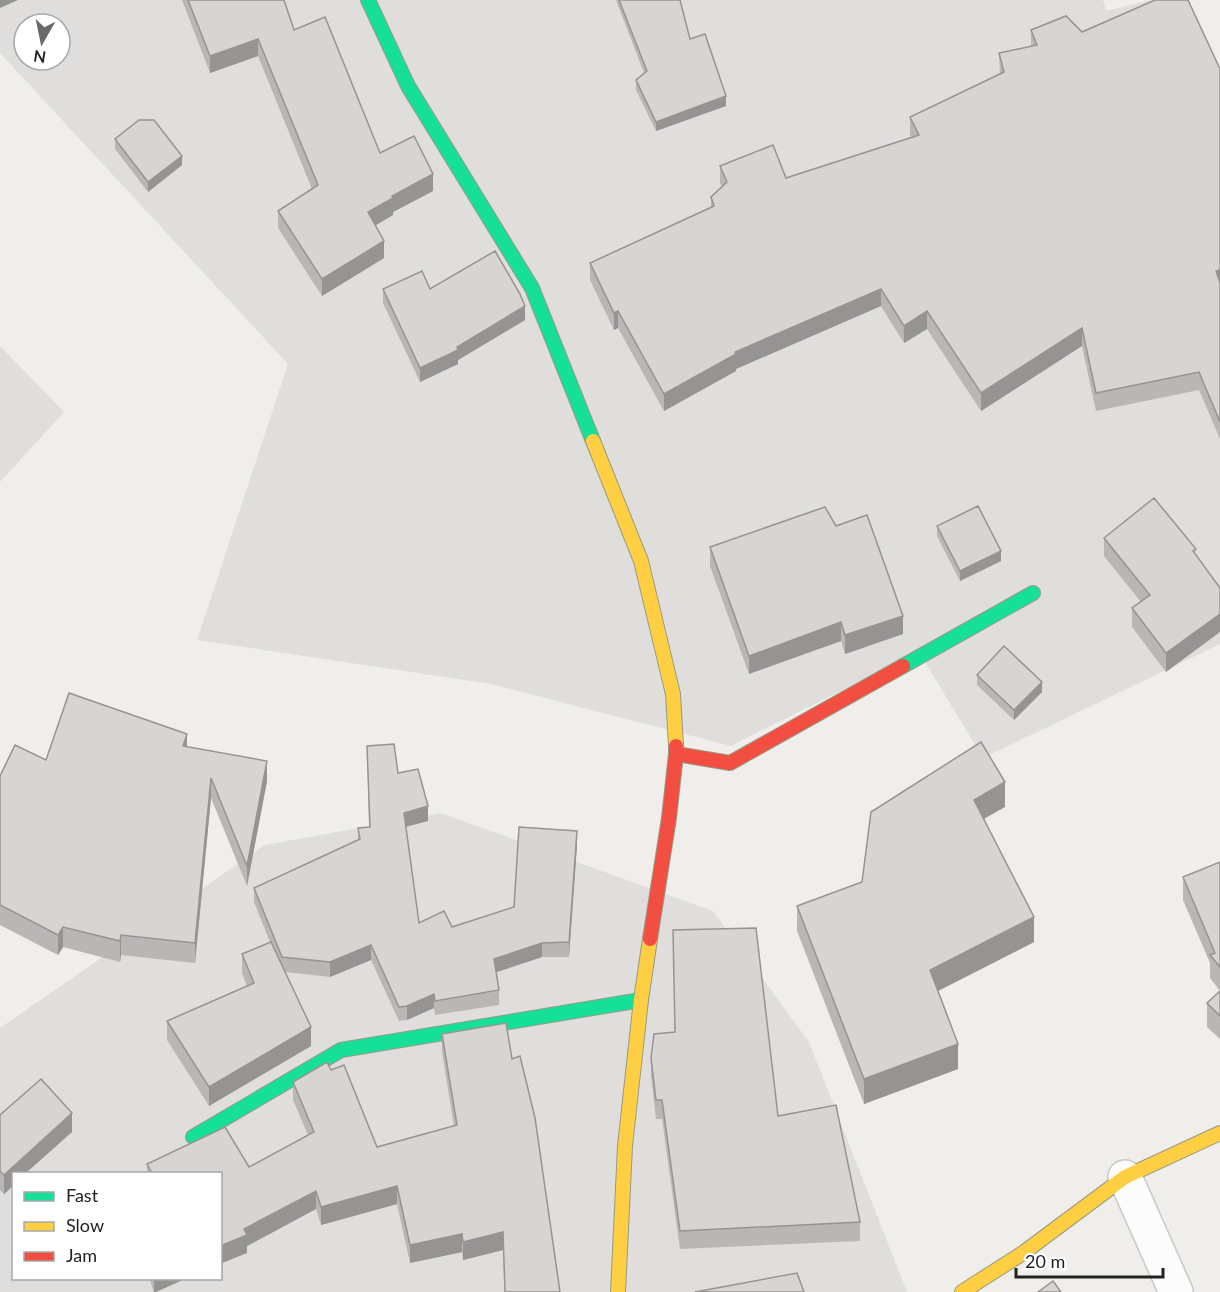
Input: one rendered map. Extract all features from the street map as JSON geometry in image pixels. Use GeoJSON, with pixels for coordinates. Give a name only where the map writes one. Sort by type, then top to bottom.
{"type":"FeatureCollection","features":[{"type":"Feature","properties":{"kind":"street"},"geometry":{"type":"LineString","coordinates":[[368,0],[408,86],[532,288],[641,561],[673,694],[676,754],[669,818],[641,1000],[625,1146],[618,1292]]}},
{"type":"Feature","properties":{"kind":"street"},"geometry":{"type":"LineString","coordinates":[[676,754],[730,763],[1033,593]]}},
{"type":"Feature","properties":{"kind":"street"},"geometry":{"type":"LineString","coordinates":[[193,1137],[340,1050],[641,1000]]}},
{"type":"Feature","properties":{"kind":"street"},"geometry":{"type":"LineString","coordinates":[[962,1292],[1023,1253],[1125,1177],[1220,1133]]}},
{"type":"Feature","properties":{"kind":"street"},"geometry":{"type":"LineString","coordinates":[[1125,1177],[1176,1292]]}},
{"type":"Feature","properties":{"kind":"shaded area"},"geometry":{"type":"Polygon","coordinates":[[[0,0],[1103,0],[1106,11],[1151,0],[1160,91],[1220,88],[1220,644],[983,758],[919,652],[731,746],[491,684],[197,640],[288,364],[18,72],[72,72],[72,12],[12,12],[12,66],[0,53],[0,0]]]}},
{"type":"Feature","properties":{"kind":"shaded area"},"geometry":{"type":"Polygon","coordinates":[[[0,346],[64,412],[0,482],[0,346]]]}},
{"type":"Feature","properties":{"kind":"shaded area"},"geometry":{"type":"Polygon","coordinates":[[[441,813],[713,911],[809,1042],[907,1292],[0,1292],[0,1028],[265,845],[441,813]]]}},
{"type":"Feature","properties":{"kind":"building"},"geometry":{"type":"Polygon","coordinates":[[[188,0],[284,0],[294,30],[325,17],[380,153],[414,136],[433,174],[368,212],[384,241],[322,279],[278,211],[318,185],[258,39],[210,56],[188,0]]]}},
{"type":"Feature","properties":{"kind":"building"},"geometry":{"type":"Polygon","coordinates":[[[619,0],[680,0],[690,39],[705,34],[726,96],[656,122],[636,80],[647,71],[619,0]]]}},
{"type":"Feature","properties":{"kind":"building"},"geometry":{"type":"Polygon","coordinates":[[[1155,0],[1188,0],[1220,69],[1220,270],[1216,271],[1220,283],[1220,422],[1199,372],[1096,393],[1082,328],[981,393],[927,311],[904,326],[881,289],[735,352],[736,354],[664,394],[618,311],[614,313],[590,263],[714,206],[711,197],[727,182],[720,166],[773,145],[786,178],[919,135],[910,117],[1004,72],[999,53],[1037,45],[1031,30],[1066,16],[1082,32],[1155,0]]]}},
{"type":"Feature","properties":{"kind":"building"},"geometry":{"type":"Polygon","coordinates":[[[139,120],[154,120],[182,156],[148,182],[115,139],[139,120]]]}},
{"type":"Feature","properties":{"kind":"building"},"geometry":{"type":"Polygon","coordinates":[[[495,251],[525,306],[457,347],[458,350],[420,368],[383,289],[422,271],[430,289],[495,251]]]}},
{"type":"Feature","properties":{"kind":"building"},"geometry":{"type":"Polygon","coordinates":[[[1154,498],[1196,549],[1193,551],[1220,588],[1220,614],[1166,653],[1132,608],[1150,595],[1104,538],[1154,498]]]}},
{"type":"Feature","properties":{"kind":"building"},"geometry":{"type":"Polygon","coordinates":[[[978,506],[1001,551],[960,571],[937,526],[978,506]]]}},
{"type":"Feature","properties":{"kind":"building"},"geometry":{"type":"Polygon","coordinates":[[[825,507],[836,526],[867,515],[903,616],[845,635],[841,622],[749,656],[710,547],[825,507]]]}},
{"type":"Feature","properties":{"kind":"building"},"geometry":{"type":"Polygon","coordinates":[[[1004,646],[1042,682],[1014,710],[977,675],[1004,646]]]}},
{"type":"Feature","properties":{"kind":"building"},"geometry":{"type":"Polygon","coordinates":[[[69,693],[187,734],[183,746],[267,761],[247,866],[211,778],[195,943],[121,935],[120,941],[63,927],[58,935],[0,905],[0,776],[15,745],[46,760],[69,693]]]}},
{"type":"Feature","properties":{"kind":"building"},"geometry":{"type":"Polygon","coordinates":[[[981,742],[1005,782],[974,800],[1034,917],[930,970],[958,1044],[864,1079],[797,906],[862,882],[871,812],[981,742]]]}},
{"type":"Feature","properties":{"kind":"building"},"geometry":{"type":"Polygon","coordinates":[[[394,744],[398,773],[418,769],[428,806],[404,813],[419,923],[444,911],[452,927],[514,907],[519,827],[577,831],[569,942],[542,943],[494,959],[499,990],[435,1001],[434,994],[407,1006],[399,1007],[371,945],[330,962],[282,957],[254,888],[360,839],[358,828],[370,827],[367,746],[394,744]]]}},
{"type":"Feature","properties":{"kind":"building"},"geometry":{"type":"Polygon","coordinates":[[[1220,862],[1220,967],[1210,955],[1215,953],[1183,877],[1220,862]]]}},
{"type":"Feature","properties":{"kind":"building"},"geometry":{"type":"Polygon","coordinates":[[[756,928],[778,1116],[836,1105],[860,1222],[680,1231],[662,1100],[656,1100],[651,1058],[654,1034],[675,1032],[673,930],[756,928]]]}},
{"type":"Feature","properties":{"kind":"building"},"geometry":{"type":"Polygon","coordinates":[[[271,942],[311,1027],[209,1087],[167,1021],[254,983],[242,954],[271,942]]]}},
{"type":"Feature","properties":{"kind":"building"},"geometry":{"type":"Polygon","coordinates":[[[1220,991],[1220,1016],[1207,1003],[1220,991]]]}},
{"type":"Feature","properties":{"kind":"building"},"geometry":{"type":"Polygon","coordinates":[[[506,1023],[512,1059],[520,1056],[535,1118],[560,1292],[505,1292],[503,1232],[463,1242],[462,1234],[410,1245],[397,1186],[321,1207],[316,1191],[244,1229],[247,1235],[222,1245],[222,1172],[151,1172],[147,1164],[225,1127],[249,1167],[314,1132],[293,1082],[327,1062],[331,1070],[344,1065],[377,1147],[457,1125],[442,1034],[506,1023]]]}},
{"type":"Feature","properties":{"kind":"building"},"geometry":{"type":"Polygon","coordinates":[[[41,1079],[72,1113],[4,1175],[0,1171],[0,1115],[41,1079]]]}},
{"type":"Feature","properties":{"kind":"building"},"geometry":{"type":"Polygon","coordinates":[[[797,1273],[804,1292],[695,1292],[797,1273]]]}},
{"type":"Feature","properties":{"kind":"building"},"geometry":{"type":"Polygon","coordinates":[[[1053,1281],[1061,1292],[1038,1292],[1053,1281]]]}},
{"type":"Feature","properties":{"kind":"traffic: fast"},"geometry":{"type":"LineString","coordinates":[[368,0],[408,86],[532,288],[593,441]]}},
{"type":"Feature","properties":{"kind":"traffic: fast"},"geometry":{"type":"LineString","coordinates":[[903,666],[1033,593]]}},
{"type":"Feature","properties":{"kind":"traffic: fast"},"geometry":{"type":"LineString","coordinates":[[193,1137],[341,1050],[641,1000]]}},
{"type":"Feature","properties":{"kind":"traffic: slow"},"geometry":{"type":"LineString","coordinates":[[593,441],[641,561],[673,694],[676,746]]}},
{"type":"Feature","properties":{"kind":"traffic: slow"},"geometry":{"type":"LineString","coordinates":[[618,1292],[625,1146],[650,939]]}},
{"type":"Feature","properties":{"kind":"traffic: slow"},"geometry":{"type":"LineString","coordinates":[[962,1292],[1023,1253],[1125,1177],[1220,1133]]}},
{"type":"Feature","properties":{"kind":"traffic: jam"},"geometry":{"type":"LineString","coordinates":[[676,754],[730,763],[903,666]]}},
{"type":"Feature","properties":{"kind":"traffic: jam"},"geometry":{"type":"LineString","coordinates":[[650,939],[669,818],[676,746]]}}]}
